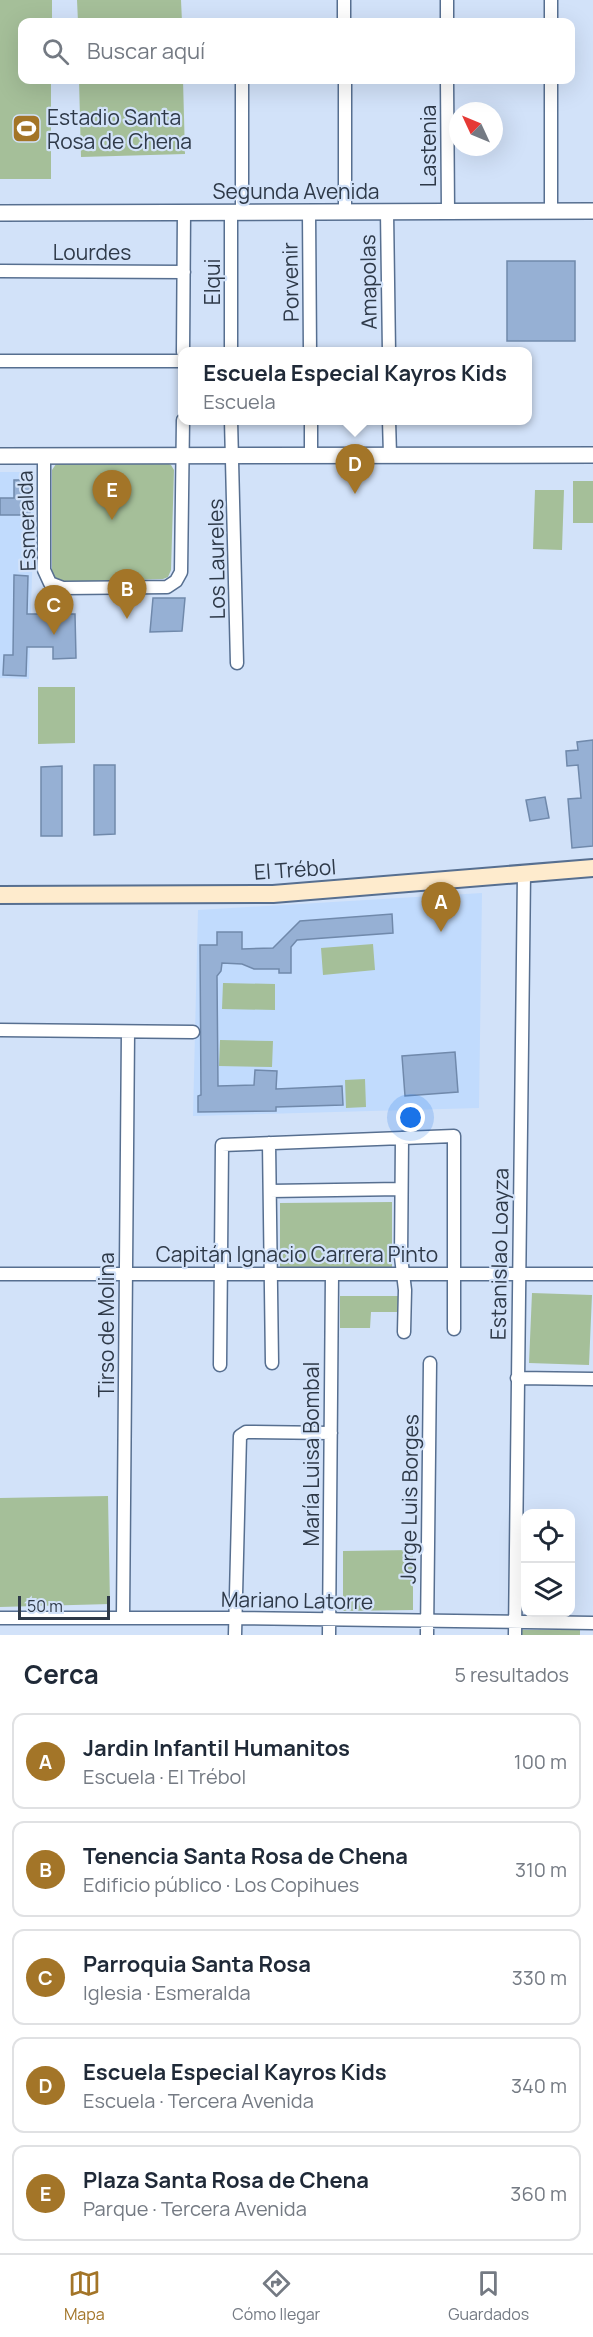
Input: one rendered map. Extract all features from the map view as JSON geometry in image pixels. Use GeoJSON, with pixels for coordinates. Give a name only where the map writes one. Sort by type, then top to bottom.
{"type":"FeatureCollection","features":[{"type":"Feature","properties":{"kind":"main road","name":"El Trébol"},"geometry":{"type":"LineString","coordinates":[[0,895],[273,894],[593,868]]}},
{"type":"Feature","properties":{"kind":"street"},"geometry":{"type":"LineString","coordinates":[[344,0],[344,18]]}},
{"type":"Feature","properties":{"kind":"street"},"geometry":{"type":"LineString","coordinates":[[447,0],[447,18]]}},
{"type":"Feature","properties":{"kind":"street"},"geometry":{"type":"LineString","coordinates":[[551,0],[551,18]]}},
{"type":"Feature","properties":{"kind":"street","name":"Elqui"},"geometry":{"type":"LineString","coordinates":[[231,347],[242,84]]}},
{"type":"Feature","properties":{"kind":"street"},"geometry":{"type":"LineString","coordinates":[[345,84],[345,212]]}},
{"type":"Feature","properties":{"kind":"street","name":"Lastenia"},"geometry":{"type":"LineString","coordinates":[[447,84],[448,212]]}},
{"type":"Feature","properties":{"kind":"street"},"geometry":{"type":"LineString","coordinates":[[550,84],[551,211]]}},
{"type":"Feature","properties":{"kind":"street","name":"Segunda Avenida"},"geometry":{"type":"LineString","coordinates":[[0,213],[593,211]]}},
{"type":"Feature","properties":{"kind":"street"},"geometry":{"type":"LineString","coordinates":[[183,347],[184,212]]}},
{"type":"Feature","properties":{"kind":"street","name":"Porvenir"},"geometry":{"type":"LineString","coordinates":[[309,212],[310,347]]}},
{"type":"Feature","properties":{"kind":"street","name":"Amapolas"},"geometry":{"type":"LineString","coordinates":[[387,212],[389,347]]}},
{"type":"Feature","properties":{"kind":"street","name":"Lourdes"},"geometry":{"type":"LineString","coordinates":[[0,271],[184,272]]}},
{"type":"Feature","properties":{"kind":"street"},"geometry":{"type":"LineString","coordinates":[[0,361],[178,361]]}},
{"type":"Feature","properties":{"kind":"street"},"geometry":{"type":"LineString","coordinates":[[183,425],[183,456]]}},
{"type":"Feature","properties":{"kind":"street"},"geometry":{"type":"LineString","coordinates":[[231,425],[233,456]]}},
{"type":"Feature","properties":{"kind":"street"},"geometry":{"type":"LineString","coordinates":[[311,425],[311,455]]}},
{"type":"Feature","properties":{"kind":"street"},"geometry":{"type":"LineString","coordinates":[[389,425],[390,455]]}},
{"type":"Feature","properties":{"kind":"street"},"geometry":{"type":"LineString","coordinates":[[0,456],[593,455]]}},
{"type":"Feature","properties":{"kind":"street","name":"Esmeralda"},"geometry":{"type":"LineString","coordinates":[[44,456],[44,570],[50,583],[63,588],[162,587],[176,581],[181,572],[183,456]]}},
{"type":"Feature","properties":{"kind":"street","name":"Los Laureles"},"geometry":{"type":"LineString","coordinates":[[233,456],[237,663]]}},
{"type":"Feature","properties":{"kind":"street","name":"Estanislao Loayza"},"geometry":{"type":"LineString","coordinates":[[515,1629],[524,873]]}},
{"type":"Feature","properties":{"kind":"street"},"geometry":{"type":"LineString","coordinates":[[0,1030],[193,1032]]}},
{"type":"Feature","properties":{"kind":"street","name":"Tirso de Molina"},"geometry":{"type":"LineString","coordinates":[[123,1618],[128,1032]]}},
{"type":"Feature","properties":{"kind":"street"},"geometry":{"type":"LineString","coordinates":[[220,1365],[222,1145],[454,1136],[454,1329]]}},
{"type":"Feature","properties":{"kind":"street"},"geometry":{"type":"LineString","coordinates":[[402,1138],[401,1257],[405,1290],[404,1332]]}},
{"type":"Feature","properties":{"kind":"street"},"geometry":{"type":"LineString","coordinates":[[269,1143],[272,1363]]}},
{"type":"Feature","properties":{"kind":"street"},"geometry":{"type":"LineString","coordinates":[[270,1191],[401,1189]]}},
{"type":"Feature","properties":{"kind":"street","name":"Capitán Ignacio Carrera Pinto"},"geometry":{"type":"LineString","coordinates":[[0,1274],[593,1274]]}},
{"type":"Feature","properties":{"kind":"street","name":"María Luisa Bombal"},"geometry":{"type":"LineString","coordinates":[[329,1635],[332,1274]]}},
{"type":"Feature","properties":{"kind":"street","name":"Jorge Luis Borges"},"geometry":{"type":"LineString","coordinates":[[427,1635],[430,1363]]}},
{"type":"Feature","properties":{"kind":"street"},"geometry":{"type":"LineString","coordinates":[[517,1378],[593,1379]]}},
{"type":"Feature","properties":{"kind":"street"},"geometry":{"type":"LineString","coordinates":[[235,1635],[240,1436],[246,1432],[331,1433]]}},
{"type":"Feature","properties":{"kind":"street","name":"Mariano Latorre"},"geometry":{"type":"LineString","coordinates":[[0,1618],[427,1621],[515,1629],[593,1623]]}},
{"type":"Feature","properties":{"kind":"shaded area"},"geometry":{"type":"Polygon","coordinates":[[[0,472],[35,472],[29,679],[0,678],[0,472]]]}},
{"type":"Feature","properties":{"kind":"shaded area"},"geometry":{"type":"Polygon","coordinates":[[[482,893],[479,1108],[193,1116],[198,910],[482,893]]]}},
{"type":"Feature","properties":{"kind":"green space","name":"Estadio Santa Rosa de Chena"},"geometry":{"type":"Polygon","coordinates":[[[0,0],[52,0],[52,18],[18,18],[18,84],[51,84],[51,179],[0,179],[0,0]]]}},
{"type":"Feature","properties":{"kind":"green space"},"geometry":{"type":"Polygon","coordinates":[[[77,0],[181,0],[182,18],[78,18],[77,0]]]}},
{"type":"Feature","properties":{"kind":"green space"},"geometry":{"type":"Polygon","coordinates":[[[79,84],[183,84],[185,154],[81,157],[79,84]]]}},
{"type":"Feature","properties":{"kind":"green space"},"geometry":{"type":"Polygon","coordinates":[[[61,461],[165,462],[171,465],[174,470],[171,570],[168,577],[62,582],[54,579],[52,574],[52,470],[61,461]]]}},
{"type":"Feature","properties":{"kind":"green space"},"geometry":{"type":"Polygon","coordinates":[[[573,481],[593,481],[593,523],[573,523],[573,481]]]}},
{"type":"Feature","properties":{"kind":"green space"},"geometry":{"type":"Polygon","coordinates":[[[535,490],[564,490],[562,550],[533,549],[535,490]]]}},
{"type":"Feature","properties":{"kind":"green space"},"geometry":{"type":"Polygon","coordinates":[[[38,687],[75,687],[75,743],[38,744],[38,687]]]}},
{"type":"Feature","properties":{"kind":"green space"},"geometry":{"type":"Polygon","coordinates":[[[373,944],[375,970],[323,975],[321,948],[373,944]]]}},
{"type":"Feature","properties":{"kind":"green space"},"geometry":{"type":"Polygon","coordinates":[[[223,983],[275,984],[275,1010],[222,1009],[223,983]]]}},
{"type":"Feature","properties":{"kind":"green space"},"geometry":{"type":"Polygon","coordinates":[[[220,1040],[273,1041],[272,1067],[219,1066],[220,1040]]]}},
{"type":"Feature","properties":{"kind":"green space"},"geometry":{"type":"Polygon","coordinates":[[[365,1079],[366,1107],[346,1108],[345,1080],[365,1079]]]}},
{"type":"Feature","properties":{"kind":"green space"},"geometry":{"type":"Polygon","coordinates":[[[392,1202],[392,1268],[280,1269],[280,1203],[392,1202]]]}},
{"type":"Feature","properties":{"kind":"green space"},"geometry":{"type":"Polygon","coordinates":[[[532,1293],[592,1295],[589,1365],[529,1363],[532,1293]]]}},
{"type":"Feature","properties":{"kind":"green space"},"geometry":{"type":"Polygon","coordinates":[[[340,1296],[400,1296],[399,1312],[371,1312],[370,1328],[340,1328],[340,1296]]]}},
{"type":"Feature","properties":{"kind":"green space"},"geometry":{"type":"Polygon","coordinates":[[[108,1496],[110,1604],[0,1607],[0,1498],[108,1496]]]}},
{"type":"Feature","properties":{"kind":"green space"},"geometry":{"type":"Polygon","coordinates":[[[413,1550],[413,1610],[343,1611],[343,1551],[413,1550]]]}},
{"type":"Feature","properties":{"kind":"green space"},"geometry":{"type":"Polygon","coordinates":[[[521,1630],[580,1630],[580,1635],[521,1635],[521,1630]]]}},
{"type":"Feature","properties":{"kind":"building"},"geometry":{"type":"Polygon","coordinates":[[[507,261],[575,261],[575,341],[507,341],[507,261]]]}},
{"type":"Feature","properties":{"kind":"building"},"geometry":{"type":"Polygon","coordinates":[[[14,480],[30,480],[30,515],[0,515],[0,498],[14,498],[14,480]]]}},
{"type":"Feature","properties":{"kind":"building"},"geometry":{"type":"Polygon","coordinates":[[[14,575],[28,576],[27,614],[75,614],[76,658],[53,659],[53,647],[27,647],[26,676],[3,675],[4,655],[13,655],[14,575]]]}},
{"type":"Feature","properties":{"kind":"building"},"geometry":{"type":"Polygon","coordinates":[[[153,598],[185,598],[182,631],[150,632],[153,598]]]}},
{"type":"Feature","properties":{"kind":"building"},"geometry":{"type":"Polygon","coordinates":[[[593,740],[593,846],[572,848],[568,799],[581,798],[578,765],[567,766],[566,751],[578,750],[577,742],[593,740]]]}},
{"type":"Feature","properties":{"kind":"building"},"geometry":{"type":"Polygon","coordinates":[[[94,765],[115,765],[115,834],[94,835],[94,765]]]}},
{"type":"Feature","properties":{"kind":"building"},"geometry":{"type":"Polygon","coordinates":[[[62,766],[62,836],[41,836],[41,767],[62,766]]]}},
{"type":"Feature","properties":{"kind":"building"},"geometry":{"type":"Polygon","coordinates":[[[545,797],[549,818],[530,821],[526,800],[545,797]]]}},
{"type":"Feature","properties":{"kind":"building"},"geometry":{"type":"Polygon","coordinates":[[[392,914],[393,933],[297,940],[291,947],[291,973],[279,973],[279,969],[254,969],[242,964],[222,963],[221,971],[217,976],[218,1086],[254,1085],[255,1070],[277,1071],[276,1089],[342,1086],[343,1105],[276,1107],[276,1111],[198,1112],[198,1096],[201,1095],[200,945],[217,945],[217,932],[242,932],[242,949],[273,948],[300,921],[392,914]]]}},
{"type":"Feature","properties":{"kind":"building"},"geometry":{"type":"Polygon","coordinates":[[[455,1052],[458,1092],[405,1096],[402,1056],[455,1052]]]}},
{"type":"Feature","properties":{"kind":"place","name":"Estadio Santa Rosa de Chena"},"geometry":{"type":"Point","coordinates":[26,129]}},
{"type":"Feature","properties":{"kind":"place","name":"Escuela Especial Kayros Kids"},"geometry":{"type":"Point","coordinates":[355,494]}},
{"type":"Feature","properties":{"kind":"place","name":"Plaza Santa Rosa de Chena"},"geometry":{"type":"Point","coordinates":[112,520]}},
{"type":"Feature","properties":{"kind":"place","name":"Tenencia Santa Rosa de Chena"},"geometry":{"type":"Point","coordinates":[127,619]}},
{"type":"Feature","properties":{"kind":"place","name":"Parroquia Santa Rosa"},"geometry":{"type":"Point","coordinates":[54,635]}},
{"type":"Feature","properties":{"kind":"place","name":"Jardin Infantil Humanitos"},"geometry":{"type":"Point","coordinates":[441,932]}}]}
